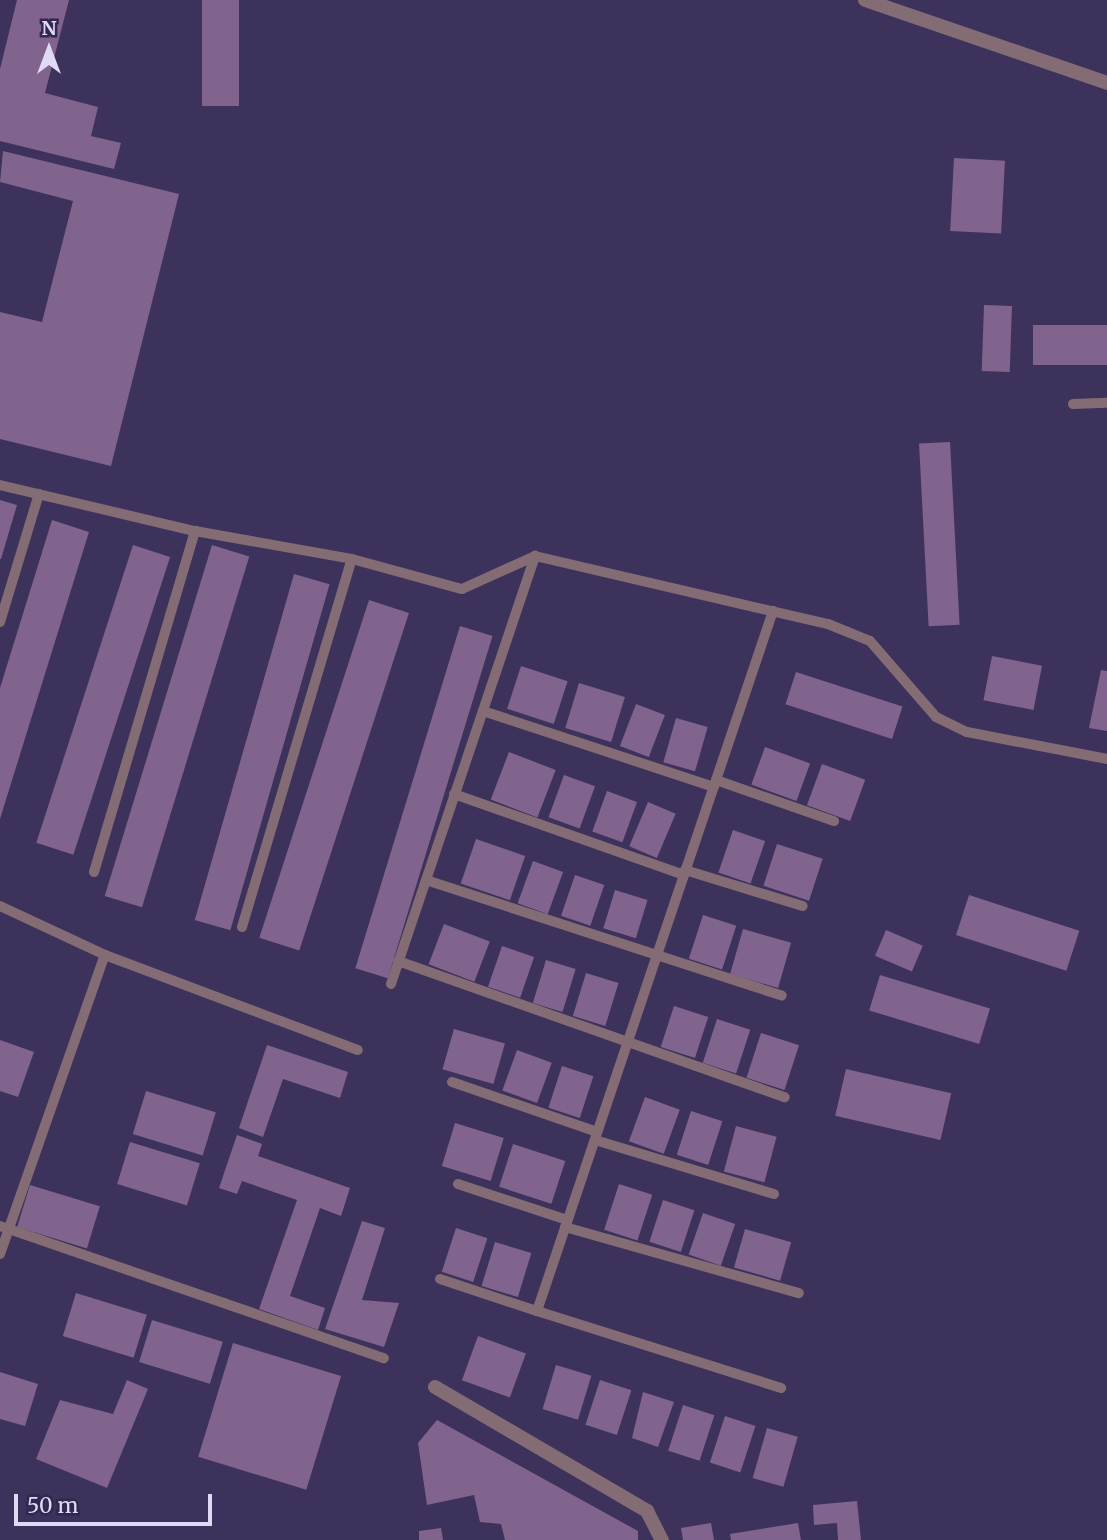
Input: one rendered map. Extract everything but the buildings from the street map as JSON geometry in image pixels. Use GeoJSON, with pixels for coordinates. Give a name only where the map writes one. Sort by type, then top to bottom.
{"type":"FeatureCollection","features":[{"type":"Feature","properties":{"kind":"street"},"geometry":{"type":"LineString","coordinates":[[865,0],[1107,83]]}},
{"type":"Feature","properties":{"kind":"street"},"geometry":{"type":"LineString","coordinates":[[435,1387],[647,1511],[662,1540]]}},
{"type":"Feature","properties":{"kind":"lane"},"geometry":{"type":"LineString","coordinates":[[1073,404],[1107,403]]}},
{"type":"Feature","properties":{"kind":"lane"},"geometry":{"type":"LineString","coordinates":[[0,485],[195,531],[352,559],[463,589],[535,556],[773,611],[870,641],[936,717],[967,732],[1107,759]]}},
{"type":"Feature","properties":{"kind":"lane"},"geometry":{"type":"LineString","coordinates":[[0,622],[39,494]]}},
{"type":"Feature","properties":{"kind":"lane"},"geometry":{"type":"LineString","coordinates":[[94,872],[195,531]]}},
{"type":"Feature","properties":{"kind":"lane"},"geometry":{"type":"LineString","coordinates":[[391,984],[535,556]]}},
{"type":"Feature","properties":{"kind":"lane"},"geometry":{"type":"LineString","coordinates":[[242,927],[352,559]]}},
{"type":"Feature","properties":{"kind":"lane"},"geometry":{"type":"LineString","coordinates":[[537,1311],[773,611]]}},
{"type":"Feature","properties":{"kind":"lane"},"geometry":{"type":"LineString","coordinates":[[483,710],[834,821]]}},
{"type":"Feature","properties":{"kind":"lane"},"geometry":{"type":"LineString","coordinates":[[454,794],[685,873],[803,906]]}},
{"type":"Feature","properties":{"kind":"lane"},"geometry":{"type":"LineString","coordinates":[[426,880],[782,996]]}},
{"type":"Feature","properties":{"kind":"lane"},"geometry":{"type":"LineString","coordinates":[[0,906],[105,955],[358,1050]]}},
{"type":"Feature","properties":{"kind":"lane"},"geometry":{"type":"LineString","coordinates":[[0,1254],[5,1227],[105,955]]}},
{"type":"Feature","properties":{"kind":"lane"},"geometry":{"type":"LineString","coordinates":[[398,961],[785,1097]]}},
{"type":"Feature","properties":{"kind":"lane"},"geometry":{"type":"LineString","coordinates":[[452,1082],[596,1136],[774,1194]]}},
{"type":"Feature","properties":{"kind":"lane"},"geometry":{"type":"LineString","coordinates":[[458,1184],[566,1224],[799,1293]]}},
{"type":"Feature","properties":{"kind":"lane"},"geometry":{"type":"LineString","coordinates":[[5,1227],[384,1358]]}},
{"type":"Feature","properties":{"kind":"lane"},"geometry":{"type":"LineString","coordinates":[[440,1279],[781,1388]]}}]}
